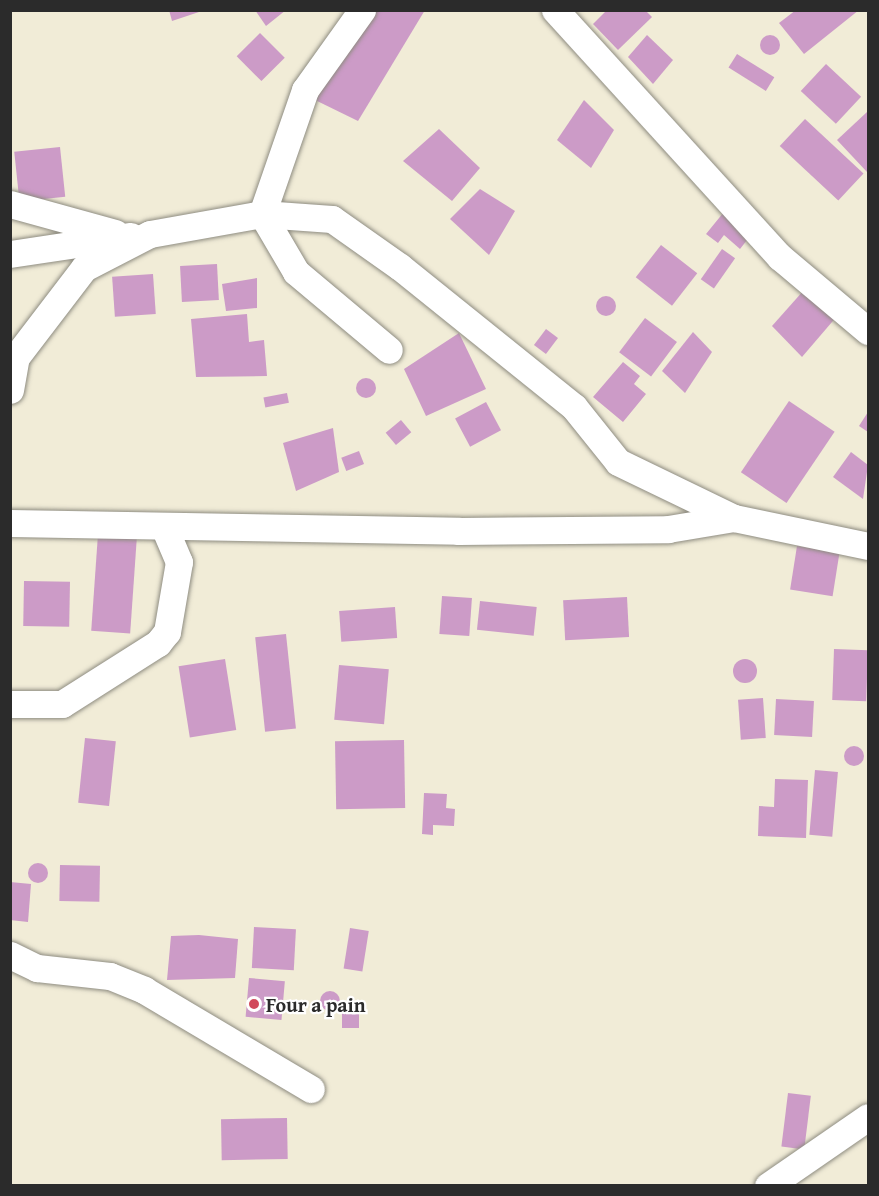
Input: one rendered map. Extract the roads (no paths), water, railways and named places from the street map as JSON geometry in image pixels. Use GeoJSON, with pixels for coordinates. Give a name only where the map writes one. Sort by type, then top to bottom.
{"type":"FeatureCollection","features":[{"type":"Feature","properties":{"kind":"street"},"geometry":{"type":"LineString","coordinates":[[362,10],[305,90],[262,214],[296,272],[389,350]]}},
{"type":"Feature","properties":{"kind":"street"},"geometry":{"type":"LineString","coordinates":[[555,10],[780,257],[868,331]]}},
{"type":"Feature","properties":{"kind":"street"},"geometry":{"type":"LineString","coordinates":[[10,204],[17,210],[141,235]]}},
{"type":"Feature","properties":{"kind":"street"},"geometry":{"type":"LineString","coordinates":[[10,254],[262,214],[332,219],[400,267],[574,407],[618,462],[734,518],[868,546]]}},
{"type":"Feature","properties":{"kind":"street"},"geometry":{"type":"LineString","coordinates":[[10,390],[16,357],[84,268],[141,235]]}},
{"type":"Feature","properties":{"kind":"street"},"geometry":{"type":"LineString","coordinates":[[10,523],[668,529],[734,518]]}},
{"type":"Feature","properties":{"kind":"street"},"geometry":{"type":"LineString","coordinates":[[10,704],[62,704],[116,665],[158,643],[167,632],[179,562],[164,526]]}},
{"type":"Feature","properties":{"kind":"street"},"geometry":{"type":"LineString","coordinates":[[10,955],[37,968],[110,976],[144,990],[311,1089]]}},
{"type":"Feature","properties":{"kind":"street"},"geometry":{"type":"LineString","coordinates":[[768,1185],[868,1117]]}},
{"type":"Feature","properties":{"kind":"place","name":"Four a pain"},"geometry":{"type":"Point","coordinates":[254,1004]}}]}
